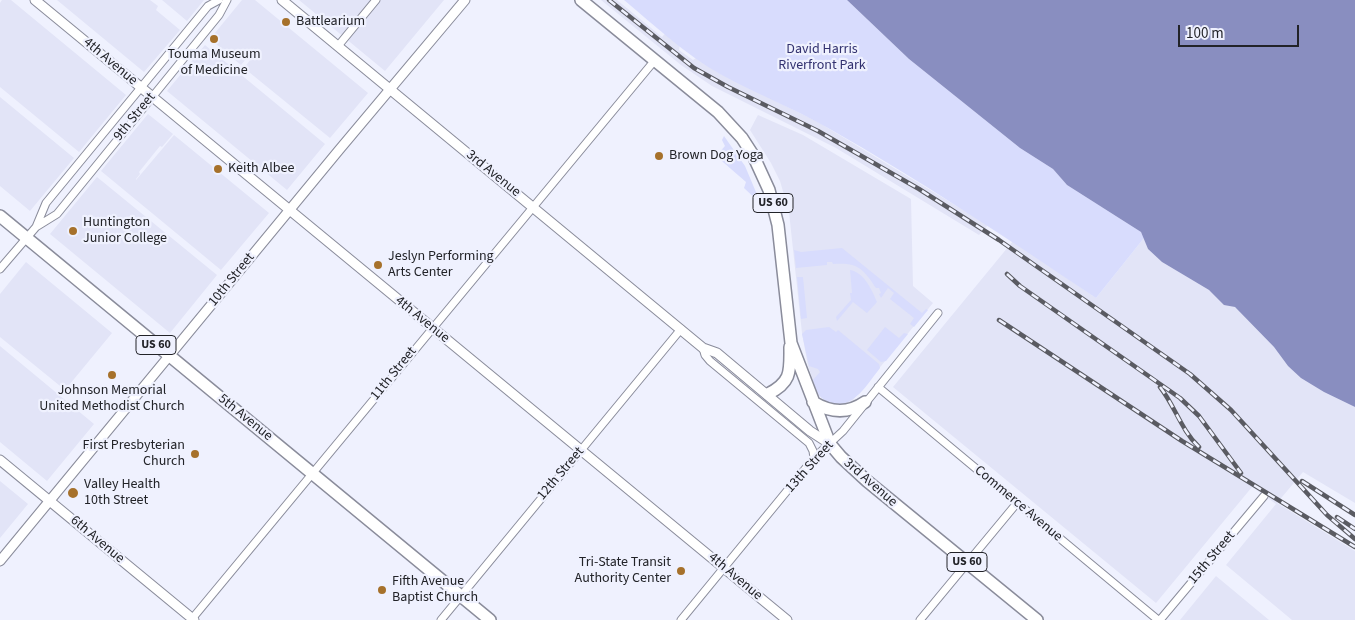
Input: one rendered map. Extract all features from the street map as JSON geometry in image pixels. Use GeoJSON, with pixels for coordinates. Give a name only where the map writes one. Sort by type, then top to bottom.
{"type":"FeatureCollection","features":[{"type":"Feature","properties":{"kind":"main road","name":"US 60"},"geometry":{"type":"LineString","coordinates":[[581,0],[728,122],[742,138],[761,170],[769,190],[778,225],[791,343],[830,444]]}},
{"type":"Feature","properties":{"kind":"main road","name":"5th Avenue"},"geometry":{"type":"LineString","coordinates":[[0,216],[490,620]]}},
{"type":"Feature","properties":{"kind":"main road"},"geometry":{"type":"LineString","coordinates":[[768,394],[780,387],[787,379],[790,371],[791,343]]}},
{"type":"Feature","properties":{"kind":"main road"},"geometry":{"type":"LineString","coordinates":[[813,402],[826,409],[838,411],[852,410],[865,402]]}},
{"type":"Feature","properties":{"kind":"main road","name":"3rd Avenue"},"geometry":{"type":"LineString","coordinates":[[830,444],[866,481],[1037,620]]}},
{"type":"Feature","properties":{"kind":"street","name":"4th Avenue"},"geometry":{"type":"LineString","coordinates":[[35,0],[787,620]]}},
{"type":"Feature","properties":{"kind":"street","name":"9th Street"},"geometry":{"type":"LineString","coordinates":[[36,227],[46,203],[208,6],[219,0]]}},
{"type":"Feature","properties":{"kind":"street","name":"9th Street"},"geometry":{"type":"LineString","coordinates":[[0,269],[36,227],[57,214],[219,15],[226,0]]}},
{"type":"Feature","properties":{"kind":"street","name":"3rd Avenue"},"geometry":{"type":"LineString","coordinates":[[282,0],[681,329],[703,348],[710,361],[806,440],[813,451],[814,458]]}},
{"type":"Feature","properties":{"kind":"street"},"geometry":{"type":"LineString","coordinates":[[338,46],[376,0]]}},
{"type":"Feature","properties":{"kind":"street","name":"10th Street"},"geometry":{"type":"LineString","coordinates":[[0,561],[465,0]]}},
{"type":"Feature","properties":{"kind":"street","name":"11th Street"},"geometry":{"type":"LineString","coordinates":[[192,620],[532,206],[655,60]]}},
{"type":"Feature","properties":{"kind":"street","name":"13th Street"},"geometry":{"type":"LineString","coordinates":[[681,620],[814,458],[830,444],[938,313]]}},
{"type":"Feature","properties":{"kind":"street","name":"12th Street"},"geometry":{"type":"LineString","coordinates":[[440,620],[681,329]]}},
{"type":"Feature","properties":{"kind":"street","name":"3rd Avenue"},"geometry":{"type":"LineString","coordinates":[[703,348],[718,353],[810,431],[830,444]]}},
{"type":"Feature","properties":{"kind":"street","name":"Commerce Avenue"},"geometry":{"type":"LineString","coordinates":[[878,387],[1159,620]]}},
{"type":"Feature","properties":{"kind":"street","name":"6th Avenue"},"geometry":{"type":"LineString","coordinates":[[0,460],[192,620]]}},
{"type":"Feature","properties":{"kind":"street","name":"15th Street"},"geometry":{"type":"LineString","coordinates":[[1159,620],[1264,496]]}},
{"type":"Feature","properties":{"kind":"street"},"geometry":{"type":"LineString","coordinates":[[920,620],[1017,503]]}},
{"type":"Feature","properties":{"kind":"shaded area"},"geometry":{"type":"Polygon","coordinates":[[[2,0],[11,0],[126,95],[79,152],[0,87],[0,3],[2,0]]]}},
{"type":"Feature","properties":{"kind":"shaded area"},"geometry":{"type":"Polygon","coordinates":[[[57,0],[150,0],[158,6],[156,10],[180,30],[144,72],[57,0]]]}},
{"type":"Feature","properties":{"kind":"shaded area"},"geometry":{"type":"Polygon","coordinates":[[[162,0],[204,0],[187,21],[162,0]]]}},
{"type":"Feature","properties":{"kind":"shaded area"},"geometry":{"type":"Polygon","coordinates":[[[242,0],[255,0],[368,93],[330,138],[244,68],[254,55],[251,53],[241,65],[210,39],[242,0]]]}},
{"type":"Feature","properties":{"kind":"shaded area"},"geometry":{"type":"Polygon","coordinates":[[[299,0],[444,0],[385,71],[299,0]]]}},
{"type":"Feature","properties":{"kind":"shaded area"},"geometry":{"type":"Polygon","coordinates":[[[601,0],[617,0],[662,37],[671,27],[681,36],[679,50],[693,60],[696,58],[719,73],[818,122],[988,225],[979,235],[836,148],[712,86],[681,65],[601,0]]]}},
{"type":"Feature","properties":{"kind":"shaded area"},"geometry":{"type":"Polygon","coordinates":[[[847,0],[1355,0],[1355,407],[1301,378],[1235,307],[1224,305],[1209,290],[1162,262],[1148,249],[1141,232],[1067,185],[1053,169],[1020,148],[909,59],[847,0]]]}},
{"type":"Feature","properties":{"kind":"shaded area"},"geometry":{"type":"Polygon","coordinates":[[[205,45],[325,144],[287,190],[167,91],[205,45]]]}},
{"type":"Feature","properties":{"kind":"shaded area"},"geometry":{"type":"Polygon","coordinates":[[[0,97],[74,158],[30,211],[0,186],[0,97]]]}},
{"type":"Feature","properties":{"kind":"shaded area"},"geometry":{"type":"Polygon","coordinates":[[[148,114],[173,134],[162,147],[160,146],[139,172],[140,174],[136,180],[174,135],[269,213],[221,270],[101,171],[148,114]]]}},
{"type":"Feature","properties":{"kind":"shaded area"},"geometry":{"type":"Polygon","coordinates":[[[758,115],[803,135],[911,199],[913,286],[933,303],[853,400],[846,404],[831,404],[818,395],[808,366],[802,333],[789,212],[780,181],[750,130],[758,115]]]}},
{"type":"Feature","properties":{"kind":"shaded area"},"geometry":{"type":"Polygon","coordinates":[[[97,177],[217,275],[170,333],[50,234],[97,177]]]}},
{"type":"Feature","properties":{"kind":"shaded area"},"geometry":{"type":"Polygon","coordinates":[[[1144,238],[1148,249],[1162,262],[1209,290],[1224,304],[1235,307],[1274,347],[1288,366],[1324,392],[1355,407],[1355,503],[1303,472],[1277,503],[1355,551],[1355,620],[1292,620],[1226,565],[1276,504],[1252,487],[1156,603],[893,387],[1013,241],[1096,298],[1144,238]]]}},
{"type":"Feature","properties":{"kind":"shaded area"},"geometry":{"type":"Polygon","coordinates":[[[26,262],[112,333],[65,390],[0,337],[0,294],[26,262]]]}},
{"type":"Feature","properties":{"kind":"shaded area"},"geometry":{"type":"Polygon","coordinates":[[[0,346],[94,424],[47,481],[0,442],[0,346]]]}},
{"type":"Feature","properties":{"kind":"shaded area"},"geometry":{"type":"Polygon","coordinates":[[[0,481],[28,504],[0,538],[0,481]]]}},
{"type":"Feature","properties":{"kind":"shaded area"},"geometry":{"type":"Polygon","coordinates":[[[1216,576],[1269,620],[1180,620],[1216,576]]]}},
{"type":"Feature","properties":{"kind":"green space","name":"David Harris Riverfront Park"},"geometry":{"type":"Polygon","coordinates":[[[624,0],[847,0],[909,59],[1020,148],[1053,169],[1067,185],[1141,232],[1144,238],[1096,298],[964,210],[896,168],[815,121],[733,81],[707,66],[670,39],[624,0]]]}},
{"type":"Feature","properties":{"kind":"green space"},"geometry":{"type":"Polygon","coordinates":[[[724,136],[745,166],[761,204],[744,188],[746,182],[716,156],[725,146],[722,140],[724,136]]]}},
{"type":"Feature","properties":{"kind":"green space"},"geometry":{"type":"Polygon","coordinates":[[[842,248],[922,313],[926,309],[928,310],[914,327],[910,324],[914,318],[890,299],[894,293],[888,288],[881,298],[879,288],[876,288],[863,271],[854,265],[827,262],[827,265],[796,268],[794,250],[801,252],[842,248]]]}},
{"type":"Feature","properties":{"kind":"green space"},"geometry":{"type":"Polygon","coordinates":[[[850,270],[855,271],[863,278],[870,287],[877,302],[867,313],[853,302],[837,321],[836,317],[851,300],[850,270]]]}},
{"type":"Feature","properties":{"kind":"green space"},"geometry":{"type":"Polygon","coordinates":[[[797,277],[803,277],[807,318],[801,319],[797,277]]]}},
{"type":"Feature","properties":{"kind":"green space"},"geometry":{"type":"Polygon","coordinates":[[[829,327],[836,332],[838,330],[879,364],[880,368],[854,399],[840,404],[824,400],[817,392],[813,380],[820,372],[818,369],[809,366],[802,334],[806,330],[829,327]]]}},
{"type":"Feature","properties":{"kind":"green space"},"geometry":{"type":"Polygon","coordinates":[[[885,327],[899,338],[904,333],[908,334],[886,361],[881,362],[867,350],[885,327]]]}},
{"type":"Feature","properties":{"kind":"railway"},"geometry":{"type":"LineString","coordinates":[[609,0],[694,68],[728,87],[818,131],[919,189],[999,240],[1190,374],[1231,410],[1327,515],[1355,539]]}},
{"type":"Feature","properties":{"kind":"railway"},"geometry":{"type":"LineString","coordinates":[[1007,274],[1020,286],[1180,398],[1199,416],[1241,473]]}},
{"type":"Feature","properties":{"kind":"railway"},"geometry":{"type":"LineString","coordinates":[[999,320],[1182,441],[1355,547]]}},
{"type":"Feature","properties":{"kind":"railway"},"geometry":{"type":"LineString","coordinates":[[1160,387],[1187,433],[1199,447]]}},
{"type":"Feature","properties":{"kind":"railway"},"geometry":{"type":"LineString","coordinates":[[1302,481],[1355,515]]}},
{"type":"Feature","properties":{"kind":"railway"},"geometry":{"type":"LineString","coordinates":[[1337,517],[1355,529]]}},
{"type":"Feature","properties":{"kind":"place","name":"Battlearium"},"geometry":{"type":"Point","coordinates":[286,22]}},
{"type":"Feature","properties":{"kind":"place","name":"Touma Museum of Medicine"},"geometry":{"type":"Point","coordinates":[214,39]}},
{"type":"Feature","properties":{"kind":"place","name":"Brown Dog Yoga"},"geometry":{"type":"Point","coordinates":[659,156]}},
{"type":"Feature","properties":{"kind":"place","name":"Keith Albee"},"geometry":{"type":"Point","coordinates":[218,169]}},
{"type":"Feature","properties":{"kind":"place","name":"Huntington Junior College"},"geometry":{"type":"Point","coordinates":[73,231]}},
{"type":"Feature","properties":{"kind":"place","name":"Jeslyn Performing Arts Center"},"geometry":{"type":"Point","coordinates":[378,265]}},
{"type":"Feature","properties":{"kind":"place","name":"Johnson Memorial United Methodist Church"},"geometry":{"type":"Point","coordinates":[112,375]}},
{"type":"Feature","properties":{"kind":"place","name":"First Presbyterian Church"},"geometry":{"type":"Point","coordinates":[195,454]}},
{"type":"Feature","properties":{"kind":"place","name":"Valley Health 10th Street"},"geometry":{"type":"Point","coordinates":[73,493]}},
{"type":"Feature","properties":{"kind":"place","name":"Tri-State Transit Authority Center"},"geometry":{"type":"Point","coordinates":[681,571]}},
{"type":"Feature","properties":{"kind":"place","name":"Fifth Avenue Baptist Church"},"geometry":{"type":"Point","coordinates":[382,590]}}]}
